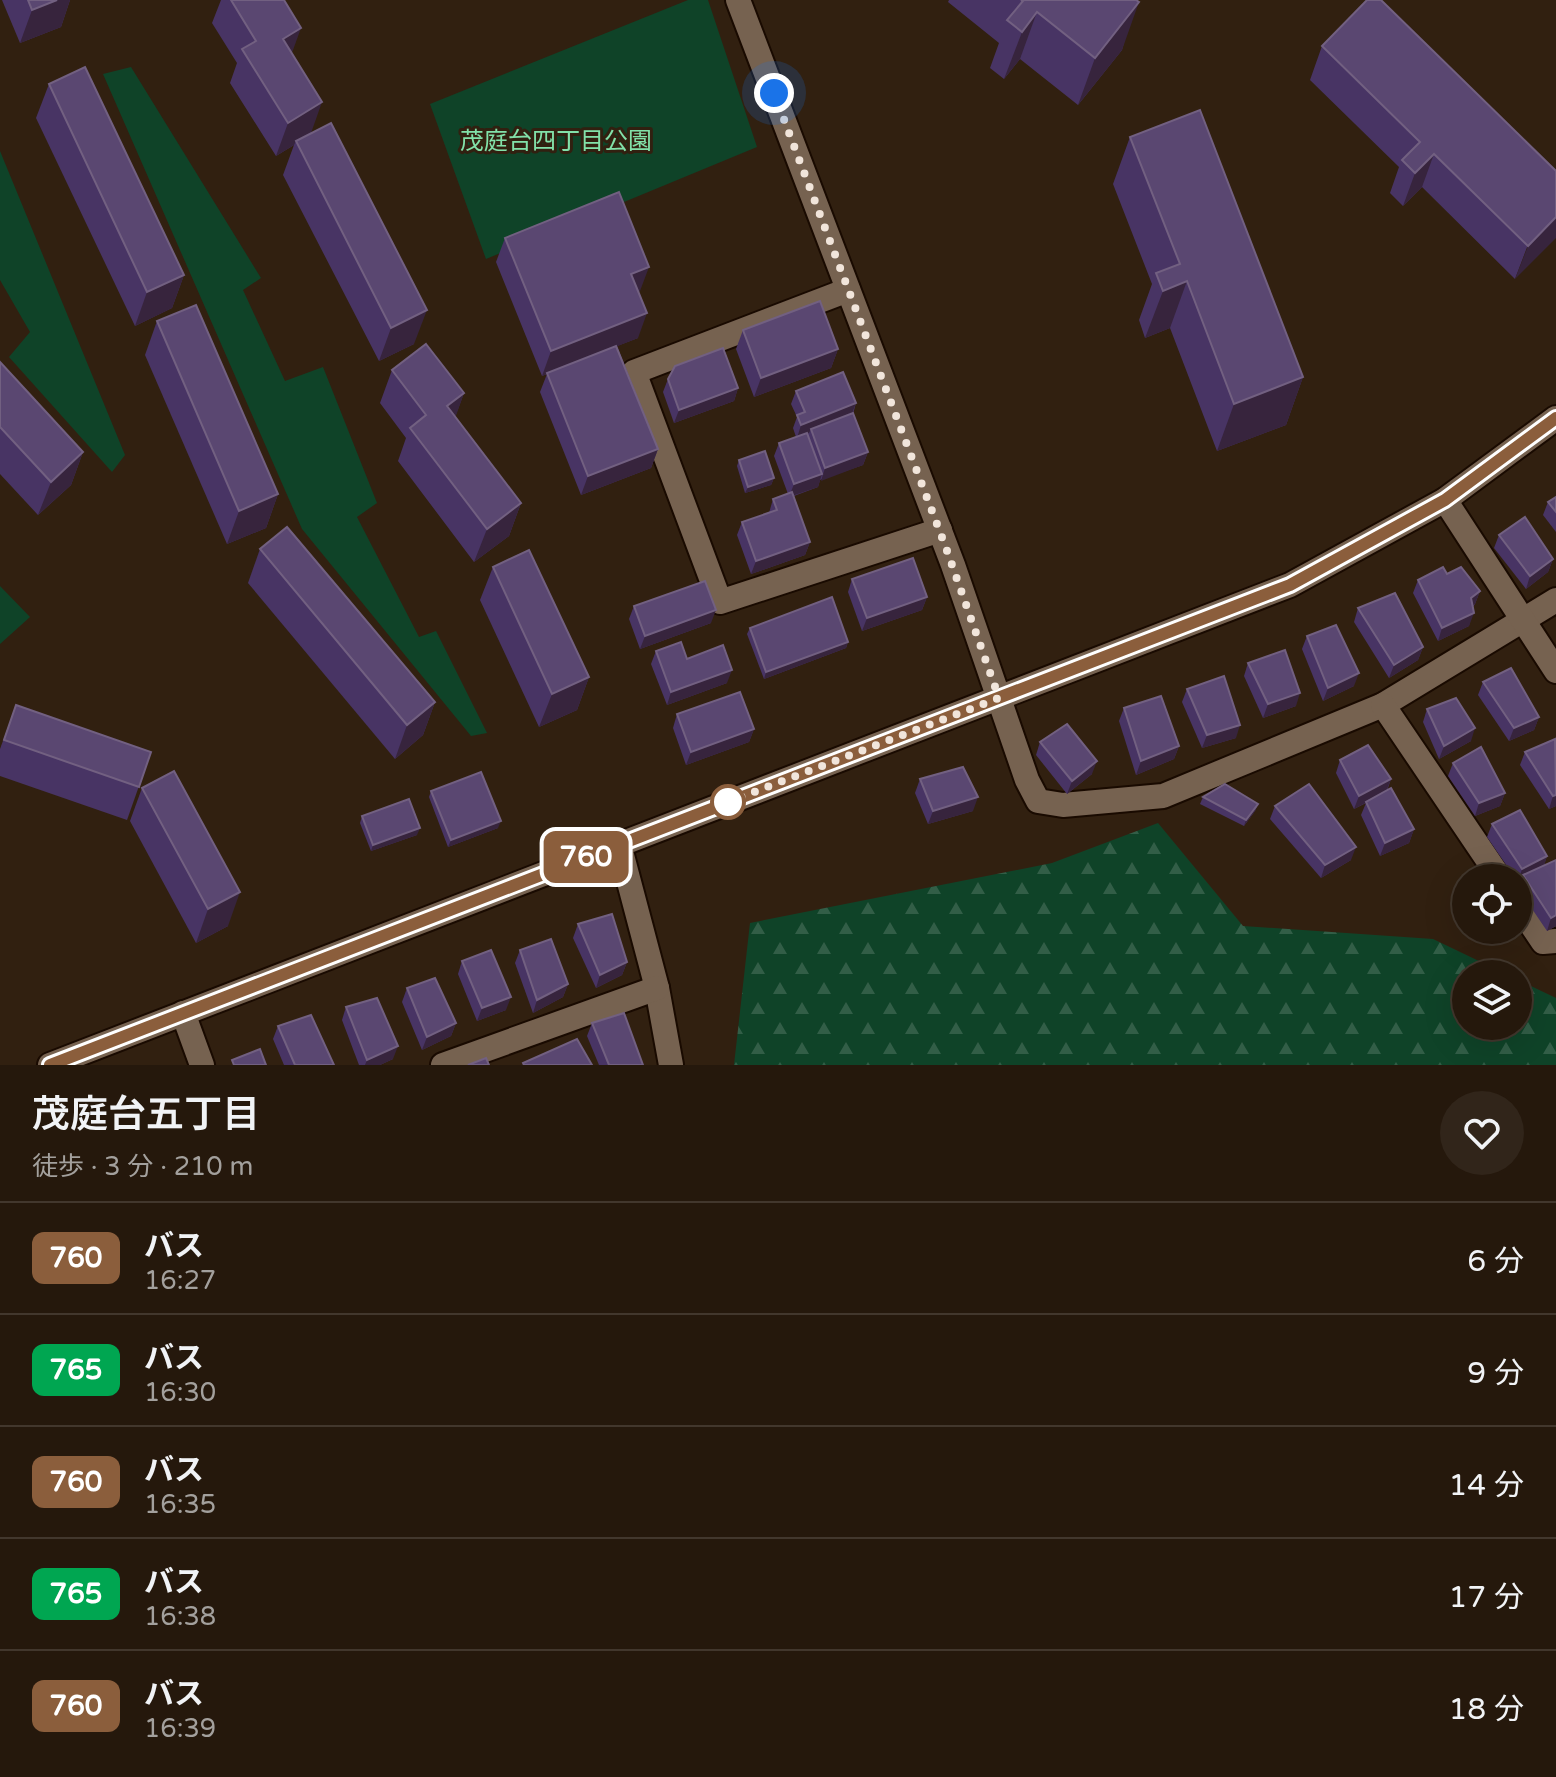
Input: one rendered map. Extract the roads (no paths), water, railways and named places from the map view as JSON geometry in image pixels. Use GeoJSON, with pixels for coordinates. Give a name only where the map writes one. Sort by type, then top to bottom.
{"type":"FeatureCollection","features":[{"type":"Feature","properties":{"kind":"street"},"geometry":{"type":"LineString","coordinates":[[738,0],[940,530],[1027,780],[1038,801],[1063,805],[1163,796],[1383,705],[1556,600]]}},
{"type":"Feature","properties":{"kind":"street"},"geometry":{"type":"LineString","coordinates":[[848,290],[634,372],[720,602],[940,530]]}},
{"type":"Feature","properties":{"kind":"street"},"geometry":{"type":"LineString","coordinates":[[50,1065],[1290,585],[1445,500],[1556,418]]}},
{"type":"Feature","properties":{"kind":"street"},"geometry":{"type":"LineString","coordinates":[[1445,500],[1556,671]]}},
{"type":"Feature","properties":{"kind":"street"},"geometry":{"type":"LineString","coordinates":[[1383,705],[1491,864]]}},
{"type":"Feature","properties":{"kind":"street"},"geometry":{"type":"LineString","coordinates":[[619,844],[657,988],[671,1065]]}},
{"type":"Feature","properties":{"kind":"street"},"geometry":{"type":"LineString","coordinates":[[1532,926],[1543,942],[1556,941]]}},
{"type":"Feature","properties":{"kind":"street"},"geometry":{"type":"LineString","coordinates":[[443,1065],[657,988]]}},
{"type":"Feature","properties":{"kind":"street"},"geometry":{"type":"LineString","coordinates":[[183,1013],[202,1065]]}},
{"type":"Feature","properties":{"kind":"park label","name":"茂庭台四丁目公園"},"geometry":{"type":"Point","coordinates":[556,141]}}]}
